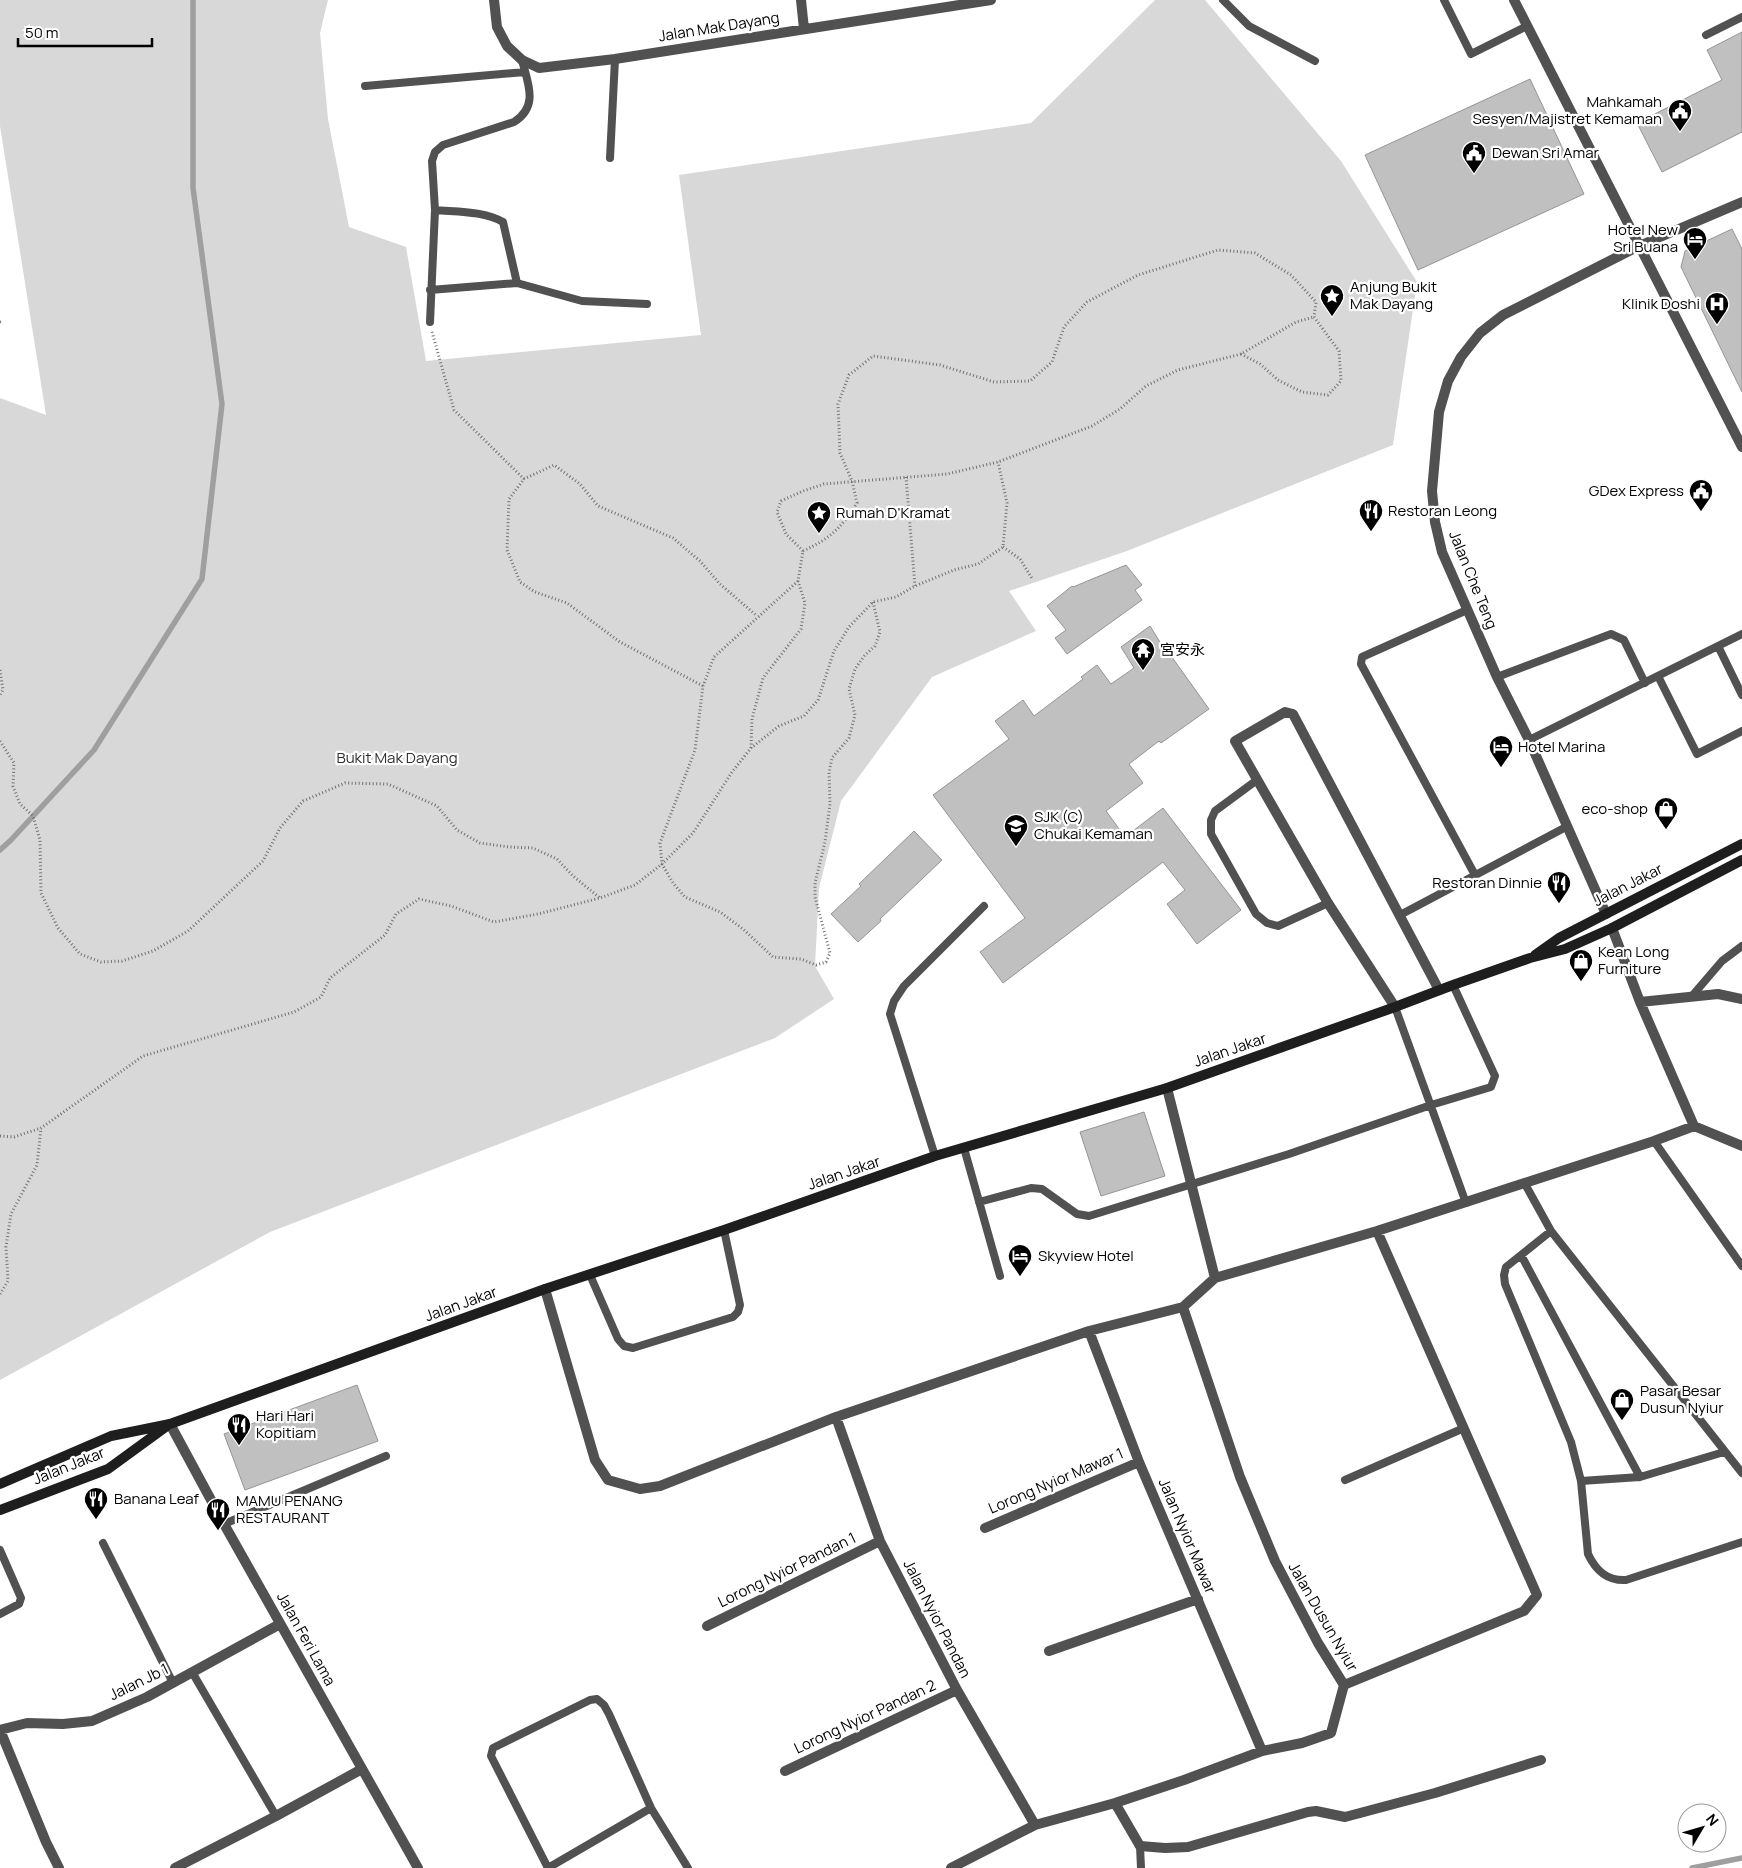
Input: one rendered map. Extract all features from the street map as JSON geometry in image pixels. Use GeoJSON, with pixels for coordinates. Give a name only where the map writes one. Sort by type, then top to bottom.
{"type":"FeatureCollection","features":[{"type":"Feature","properties":{"kind":"main road","name":"Jalan Jakar"},"geometry":{"type":"LineString","coordinates":[[1530,958],[1558,938],[1742,844]]}},
{"type":"Feature","properties":{"kind":"main road","name":"Jalan Jakar"},"geometry":{"type":"LineString","coordinates":[[0,1484],[111,1436],[170,1424],[545,1289],[724,1230],[935,1156],[1168,1088],[1530,958],[1565,949],[1612,928],[1742,860]]}},
{"type":"Feature","properties":{"kind":"main road","name":"Jalan Jakar"},"geometry":{"type":"LineString","coordinates":[[0,1510],[108,1469],[170,1424]]}},
{"type":"Feature","properties":{"kind":"street"},"geometry":{"type":"LineString","coordinates":[[494,0],[497,27],[508,46],[522,60]]}},
{"type":"Feature","properties":{"kind":"street"},"geometry":{"type":"LineString","coordinates":[[800,0],[804,29]]}},
{"type":"Feature","properties":{"kind":"street","name":"Jalan Mak Dayang"},"geometry":{"type":"LineString","coordinates":[[522,60],[539,68],[615,59],[991,0]]}},
{"type":"Feature","properties":{"kind":"street"},"geometry":{"type":"LineString","coordinates":[[1514,0],[1638,246],[1742,446]]}},
{"type":"Feature","properties":{"kind":"street","name":"Jalan Che Teng"},"geometry":{"type":"LineString","coordinates":[[1606,914],[1442,552],[1435,522],[1432,491],[1439,412],[1448,381],[1461,357],[1480,333],[1503,315],[1638,246],[1742,202]]}},
{"type":"Feature","properties":{"kind":"street"},"geometry":{"type":"LineString","coordinates":[[1395,1007],[1328,903],[1235,741],[1285,712],[1293,714],[1439,990]]}},
{"type":"Feature","properties":{"kind":"street"},"geometry":{"type":"LineString","coordinates":[[1612,928],[1640,1002],[1694,1126]]}},
{"type":"Feature","properties":{"kind":"street"},"geometry":{"type":"LineString","coordinates":[[1640,1002],[1718,994],[1742,999]]}},
{"type":"Feature","properties":{"kind":"street"},"geometry":{"type":"LineString","coordinates":[[1168,1088],[1215,1278]]}},
{"type":"Feature","properties":{"kind":"street"},"geometry":{"type":"LineString","coordinates":[[545,1289],[595,1460],[608,1480],[640,1489],[660,1486],[836,1417],[1089,1331],[1183,1307],[1215,1278],[1377,1231],[1525,1184],[1694,1126],[1742,1146]]}},
{"type":"Feature","properties":{"kind":"street"},"geometry":{"type":"LineString","coordinates":[[1344,1685],[1524,1611],[1537,1596],[1377,1231]]}},
{"type":"Feature","properties":{"kind":"street","name":"Jalan Dusun Nyiur"},"geometry":{"type":"LineString","coordinates":[[951,1868],[1034,1825],[1116,1802],[1184,1780],[1262,1751],[1302,1743],[1331,1733],[1344,1685],[1318,1643],[1274,1562],[1240,1477],[1183,1307]]}},
{"type":"Feature","properties":{"kind":"street","name":"Jalan Nyior Mawar"},"geometry":{"type":"LineString","coordinates":[[1089,1331],[1139,1462],[1262,1751]]}},
{"type":"Feature","properties":{"kind":"street","name":"Jalan Nyior Pandan"},"geometry":{"type":"LineString","coordinates":[[836,1417],[880,1541],[957,1690],[1034,1825]]}},
{"type":"Feature","properties":{"kind":"street","name":"Jalan Feri Lama"},"geometry":{"type":"LineString","coordinates":[[170,1424],[224,1524],[418,1868]]}},
{"type":"Feature","properties":{"kind":"street","name":"Lorong Nyior Mawar 1"},"geometry":{"type":"LineString","coordinates":[[985,1528],[1139,1462]]}},
{"type":"Feature","properties":{"kind":"street","name":"Lorong Nyior Pandan 1"},"geometry":{"type":"LineString","coordinates":[[707,1626],[880,1541]]}},
{"type":"Feature","properties":{"kind":"street"},"geometry":{"type":"LineString","coordinates":[[1049,1651],[1198,1599]]}},
{"type":"Feature","properties":{"kind":"street","name":"Jalan Jb 1"},"geometry":{"type":"LineString","coordinates":[[0,1730],[27,1723],[63,1724],[92,1721],[147,1697],[280,1624]]}},
{"type":"Feature","properties":{"kind":"street","name":"Lorong Nyior Pandan 2"},"geometry":{"type":"LineString","coordinates":[[785,1771],[957,1690]]}},
{"type":"Feature","properties":{"kind":"street"},"geometry":{"type":"LineString","coordinates":[[0,1730],[46,1842],[60,1868]]}},
{"type":"Feature","properties":{"kind":"street"},"geometry":{"type":"LineString","coordinates":[[1116,1802],[1140,1846],[1188,1847],[1308,1812],[1316,1811],[1345,1817],[1435,1793],[1542,1760]]}},
{"type":"Feature","properties":{"kind":"street"},"geometry":{"type":"LineString","coordinates":[[174,1868],[276,1816],[362,1769]]}},
{"type":"Feature","properties":{"kind":"lane"},"geometry":{"type":"LineString","coordinates":[[1223,0],[1249,26],[1316,61]]}},
{"type":"Feature","properties":{"kind":"lane"},"geometry":{"type":"LineString","coordinates":[[1444,0],[1471,54],[1527,26]]}},
{"type":"Feature","properties":{"kind":"lane"},"geometry":{"type":"LineString","coordinates":[[1706,35],[1742,17]]}},
{"type":"Feature","properties":{"kind":"lane"},"geometry":{"type":"LineString","coordinates":[[610,158],[615,59]]}},
{"type":"Feature","properties":{"kind":"lane"},"geometry":{"type":"LineString","coordinates":[[430,322],[435,210],[432,160],[435,152],[443,145],[521,118],[528,109],[530,94],[522,60]]}},
{"type":"Feature","properties":{"kind":"lane"},"geometry":{"type":"LineString","coordinates":[[365,86],[525,72]]}},
{"type":"Feature","properties":{"kind":"lane"},"geometry":{"type":"LineString","coordinates":[[435,210],[483,215],[503,222],[517,283]]}},
{"type":"Feature","properties":{"kind":"lane"},"geometry":{"type":"LineString","coordinates":[[430,290],[517,283],[582,301],[647,304]]}},
{"type":"Feature","properties":{"kind":"lane"},"geometry":{"type":"LineString","coordinates":[[1467,610],[1362,657],[1361,664],[1475,875]]}},
{"type":"Feature","properties":{"kind":"lane"},"geometry":{"type":"LineString","coordinates":[[1497,677],[1611,634],[1624,640],[1645,683]]}},
{"type":"Feature","properties":{"kind":"lane"},"geometry":{"type":"LineString","coordinates":[[1528,740],[1742,634]]}},
{"type":"Feature","properties":{"kind":"lane"},"geometry":{"type":"LineString","coordinates":[[1718,646],[1742,695]]}},
{"type":"Feature","properties":{"kind":"lane"},"geometry":{"type":"LineString","coordinates":[[1658,676],[1697,754],[1742,731]]}},
{"type":"Feature","properties":{"kind":"lane"},"geometry":{"type":"LineString","coordinates":[[1257,780],[1215,811],[1211,820],[1211,834],[1256,914],[1267,923],[1278,926],[1328,903]]}},
{"type":"Feature","properties":{"kind":"lane"},"geometry":{"type":"LineString","coordinates":[[1400,915],[1566,827]]}},
{"type":"Feature","properties":{"kind":"lane"},"geometry":{"type":"LineString","coordinates":[[935,1156],[890,1014],[894,1001],[904,986],[984,906]]}},
{"type":"Feature","properties":{"kind":"lane"},"geometry":{"type":"LineString","coordinates":[[1692,996],[1722,961],[1742,946]]}},
{"type":"Feature","properties":{"kind":"lane"},"geometry":{"type":"LineString","coordinates":[[979,1202],[1031,1188],[1042,1189],[1077,1214],[1089,1216],[1289,1154],[1431,1105],[1491,1087],[1495,1076],[1453,985]]}},
{"type":"Feature","properties":{"kind":"lane"},"geometry":{"type":"LineString","coordinates":[[1395,1007],[1466,1202]]}},
{"type":"Feature","properties":{"kind":"lane"},"geometry":{"type":"LineString","coordinates":[[1654,1141],[1742,1266]]}},
{"type":"Feature","properties":{"kind":"lane"},"geometry":{"type":"LineString","coordinates":[[964,1148],[1000,1276]]}},
{"type":"Feature","properties":{"kind":"lane"},"geometry":{"type":"LineString","coordinates":[[1525,1184],[1551,1231],[1742,1473]]}},
{"type":"Feature","properties":{"kind":"lane"},"geometry":{"type":"LineString","coordinates":[[590,1275],[618,1339],[624,1346],[633,1348],[733,1317],[738,1312],[740,1304],[724,1230]]}},
{"type":"Feature","properties":{"kind":"lane"},"geometry":{"type":"LineString","coordinates":[[1551,1231],[1506,1267],[1505,1284],[1571,1442],[1581,1481],[1588,1554],[1593,1565],[1600,1573],[1609,1578],[1626,1580],[1742,1542]]}},
{"type":"Feature","properties":{"kind":"lane"},"geometry":{"type":"LineString","coordinates":[[1521,1255],[1640,1477]]}},
{"type":"Feature","properties":{"kind":"lane"},"geometry":{"type":"LineString","coordinates":[[1345,1480],[1464,1428]]}},
{"type":"Feature","properties":{"kind":"lane"},"geometry":{"type":"LineString","coordinates":[[1581,1481],[1640,1477],[1724,1452]]}},
{"type":"Feature","properties":{"kind":"lane"},"geometry":{"type":"LineString","coordinates":[[224,1524],[386,1456]]}},
{"type":"Feature","properties":{"kind":"lane"},"geometry":{"type":"LineString","coordinates":[[103,1543],[173,1683]]}},
{"type":"Feature","properties":{"kind":"lane"},"geometry":{"type":"LineString","coordinates":[[0,1550],[22,1598],[19,1604],[0,1614]]}},
{"type":"Feature","properties":{"kind":"lane"},"geometry":{"type":"LineString","coordinates":[[192,1672],[276,1816]]}},
{"type":"Feature","properties":{"kind":"lane"},"geometry":{"type":"LineString","coordinates":[[651,1808],[548,1868],[491,1756],[493,1748],[590,1700],[597,1699],[609,1714],[651,1808],[688,1868]]}},
{"type":"Feature","properties":{"kind":"lane"},"geometry":{"type":"LineString","coordinates":[[1140,1846],[1141,1868]]}},
{"type":"Feature","properties":{"kind":"path"},"geometry":{"type":"LineString","coordinates":[[803,551],[823,542],[842,525],[857,503],[852,481],[840,453],[838,404],[848,375],[873,356],[940,364],[994,382],[1030,381],[1052,362],[1064,328],[1087,302],[1138,275],[1218,250],[1255,253],[1291,275],[1316,302],[1314,318],[1338,351],[1341,382],[1328,395],[1302,392],[1278,380],[1260,364],[1241,354]]}},
{"type":"Feature","properties":{"kind":"path"},"geometry":{"type":"LineString","coordinates":[[803,551],[786,534],[777,512],[781,501],[802,491],[824,484],[946,474],[998,462],[1092,426],[1120,409],[1146,386],[1178,370],[1241,354],[1296,322],[1314,318]]}},
{"type":"Feature","properties":{"kind":"path"},"geometry":{"type":"LineString","coordinates":[[430,322],[454,410],[524,479]]}},
{"type":"Feature","properties":{"kind":"path"},"geometry":{"type":"LineString","coordinates":[[998,462],[1007,503],[1003,547]]}},
{"type":"Feature","properties":{"kind":"path"},"geometry":{"type":"LineString","coordinates":[[704,686],[620,642],[567,603],[535,592],[520,582],[507,550],[509,499],[524,479],[554,465],[580,484],[598,506],[672,538],[700,561],[720,584],[757,616]]}},
{"type":"Feature","properties":{"kind":"path"},"geometry":{"type":"LineString","coordinates":[[906,477],[915,586]]}},
{"type":"Feature","properties":{"kind":"path"},"geometry":{"type":"LineString","coordinates":[[1003,547],[1020,559],[1033,580]]}},
{"type":"Feature","properties":{"kind":"path"},"geometry":{"type":"LineString","coordinates":[[0,1136],[14,1137],[41,1128],[144,1056],[294,1012],[321,997],[330,978],[385,935],[396,914],[419,898],[452,906],[494,922],[538,914],[600,898],[635,885],[662,864],[694,833],[732,772],[751,748],[779,726],[804,716],[818,700],[834,651],[849,627],[873,602],[896,597],[915,586],[954,570],[978,564],[1003,547]]}},
{"type":"Feature","properties":{"kind":"path"},"geometry":{"type":"LineString","coordinates":[[751,748],[752,719],[763,678],[801,629],[805,603],[798,581],[803,551]]}},
{"type":"Feature","properties":{"kind":"path"},"geometry":{"type":"LineString","coordinates":[[798,581],[757,616],[714,657],[704,686],[695,750],[660,842],[662,864],[673,883],[685,897],[720,912],[773,958],[801,959],[816,965],[826,962],[830,953],[815,897],[815,883],[825,842],[830,804],[829,772],[832,758],[849,738],[855,714],[849,689],[855,670],[865,655],[876,646],[880,632],[873,602]]}},
{"type":"Feature","properties":{"kind":"path"},"geometry":{"type":"LineString","coordinates":[[0,670],[3,690],[0,695]]}},
{"type":"Feature","properties":{"kind":"path"},"geometry":{"type":"LineString","coordinates":[[0,741],[14,763],[13,786],[20,804],[33,816],[40,840],[41,893],[58,928],[80,954],[101,962],[122,961],[153,951],[188,931],[263,861],[280,828],[303,801],[345,783],[388,784],[437,806],[457,830],[480,843],[533,848],[557,859],[573,876],[600,898]]}},
{"type":"Feature","properties":{"kind":"path"},"geometry":{"type":"LineString","coordinates":[[0,1294],[8,1281],[6,1247],[11,1214],[37,1165],[41,1128]]}},
{"type":"Feature","properties":{"kind":"green space","name":"Bukit Mak Dayang"},"geometry":{"type":"Polygon","coordinates":[[[0,0],[328,0],[320,33],[328,119],[349,227],[406,247],[426,361],[701,335],[679,175],[1031,123],[1155,0],[1205,0],[1341,161],[1417,282],[1393,445],[1127,551],[1009,591],[1036,631],[932,677],[841,801],[819,888],[815,966],[834,999],[775,1038],[270,1232],[0,1380],[0,398],[46,415],[0,126],[0,0]]]}},
{"type":"Feature","properties":{"kind":"building"},"geometry":{"type":"Polygon","coordinates":[[[1742,32],[1742,132],[1662,172],[1637,123],[1722,80],[1707,50],[1742,32]]]}},
{"type":"Feature","properties":{"kind":"building","name":"Dewan Sri Amar"},"geometry":{"type":"Polygon","coordinates":[[[1530,79],[1584,194],[1418,270],[1365,155],[1530,79]]]}},
{"type":"Feature","properties":{"kind":"building"},"geometry":{"type":"Polygon","coordinates":[[[1732,229],[1742,249],[1742,392],[1681,267],[1685,251],[1732,229]]]}},
{"type":"Feature","properties":{"kind":"building"},"geometry":{"type":"Polygon","coordinates":[[[1126,565],[1142,585],[1135,590],[1142,600],[1067,654],[1055,638],[1066,630],[1047,606],[1072,586],[1126,565]]]}},
{"type":"Feature","properties":{"kind":"building"},"geometry":{"type":"Polygon","coordinates":[[[1150,626],[1163,647],[1209,709],[1161,743],[1159,741],[1129,764],[1143,783],[1106,811],[1125,837],[1163,808],[1241,910],[1197,944],[1167,904],[1185,890],[1163,862],[1003,983],[980,952],[1025,918],[933,795],[1009,739],[995,721],[1023,700],[1034,716],[1083,679],[1081,677],[1097,665],[1111,684],[1134,668],[1121,647],[1150,626]]]}},
{"type":"Feature","properties":{"kind":"building"},"geometry":{"type":"Polygon","coordinates":[[[914,831],[942,860],[858,942],[831,914],[914,831]]]}},
{"type":"Feature","properties":{"kind":"building"},"geometry":{"type":"Polygon","coordinates":[[[1144,1112],[1165,1176],[1101,1196],[1080,1132],[1144,1112]]]}},
{"type":"Feature","properties":{"kind":"building"},"geometry":{"type":"Polygon","coordinates":[[[357,1385],[378,1441],[245,1490],[224,1434],[357,1385]]]}},
{"type":"Feature","properties":{"kind":"waterway"},"geometry":{"type":"LineString","coordinates":[[0,850],[94,750],[202,579],[222,404],[193,188],[193,0]]}},
{"type":"Feature","properties":{"kind":"waterway"},"geometry":{"type":"LineString","coordinates":[[1692,1868],[1742,1858]]}},
{"type":"Feature","properties":{"kind":"place","name":"Mahkamah Sesyen/Majistret Kemaman"},"geometry":{"type":"Point","coordinates":[1680,132]}},
{"type":"Feature","properties":{"kind":"place","name":"Dewan Sri Amar"},"geometry":{"type":"Point","coordinates":[1474,174]}},
{"type":"Feature","properties":{"kind":"place","name":"Hotel New Sri Buana"},"geometry":{"type":"Point","coordinates":[1695,260]}},
{"type":"Feature","properties":{"kind":"place","name":"Anjung Bukit Mak Dayang"},"geometry":{"type":"Point","coordinates":[1332,317]}},
{"type":"Feature","properties":{"kind":"place","name":"Klinik Doshi"},"geometry":{"type":"Point","coordinates":[1717,325]}},
{"type":"Feature","properties":{"kind":"place","name":"GDex Express"},"geometry":{"type":"Point","coordinates":[1701,512]}},
{"type":"Feature","properties":{"kind":"place","name":"Restoran Leong"},"geometry":{"type":"Point","coordinates":[1371,532]}},
{"type":"Feature","properties":{"kind":"place","name":"Rumah D'Kramat"},"geometry":{"type":"Point","coordinates":[819,534]}},
{"type":"Feature","properties":{"kind":"place","name":"宮安永"},"geometry":{"type":"Point","coordinates":[1143,671]}},
{"type":"Feature","properties":{"kind":"place","name":"Hotel Marina"},"geometry":{"type":"Point","coordinates":[1501,768]}},
{"type":"Feature","properties":{"kind":"place","name":"eco-shop"},"geometry":{"type":"Point","coordinates":[1666,830]}},
{"type":"Feature","properties":{"kind":"place","name":"SJK (C) Chukai Kemaman"},"geometry":{"type":"Point","coordinates":[1016,847]}},
{"type":"Feature","properties":{"kind":"place","name":"Restoran Dinnie"},"geometry":{"type":"Point","coordinates":[1559,904]}},
{"type":"Feature","properties":{"kind":"place","name":"Kean Long Furniture"},"geometry":{"type":"Point","coordinates":[1581,982]}},
{"type":"Feature","properties":{"kind":"place","name":"Skyview Hotel"},"geometry":{"type":"Point","coordinates":[1020,1277]}},
{"type":"Feature","properties":{"kind":"place","name":"Pasar Besar Dusun Nyiur"},"geometry":{"type":"Point","coordinates":[1622,1421]}},
{"type":"Feature","properties":{"kind":"place","name":"Hari Hari Kopitiam"},"geometry":{"type":"Point","coordinates":[239,1446]}},
{"type":"Feature","properties":{"kind":"place","name":"Banana Leaf"},"geometry":{"type":"Point","coordinates":[96,1520]}},
{"type":"Feature","properties":{"kind":"place","name":"MAMU PENANG RESTAURANT"},"geometry":{"type":"Point","coordinates":[218,1531]}}]}
